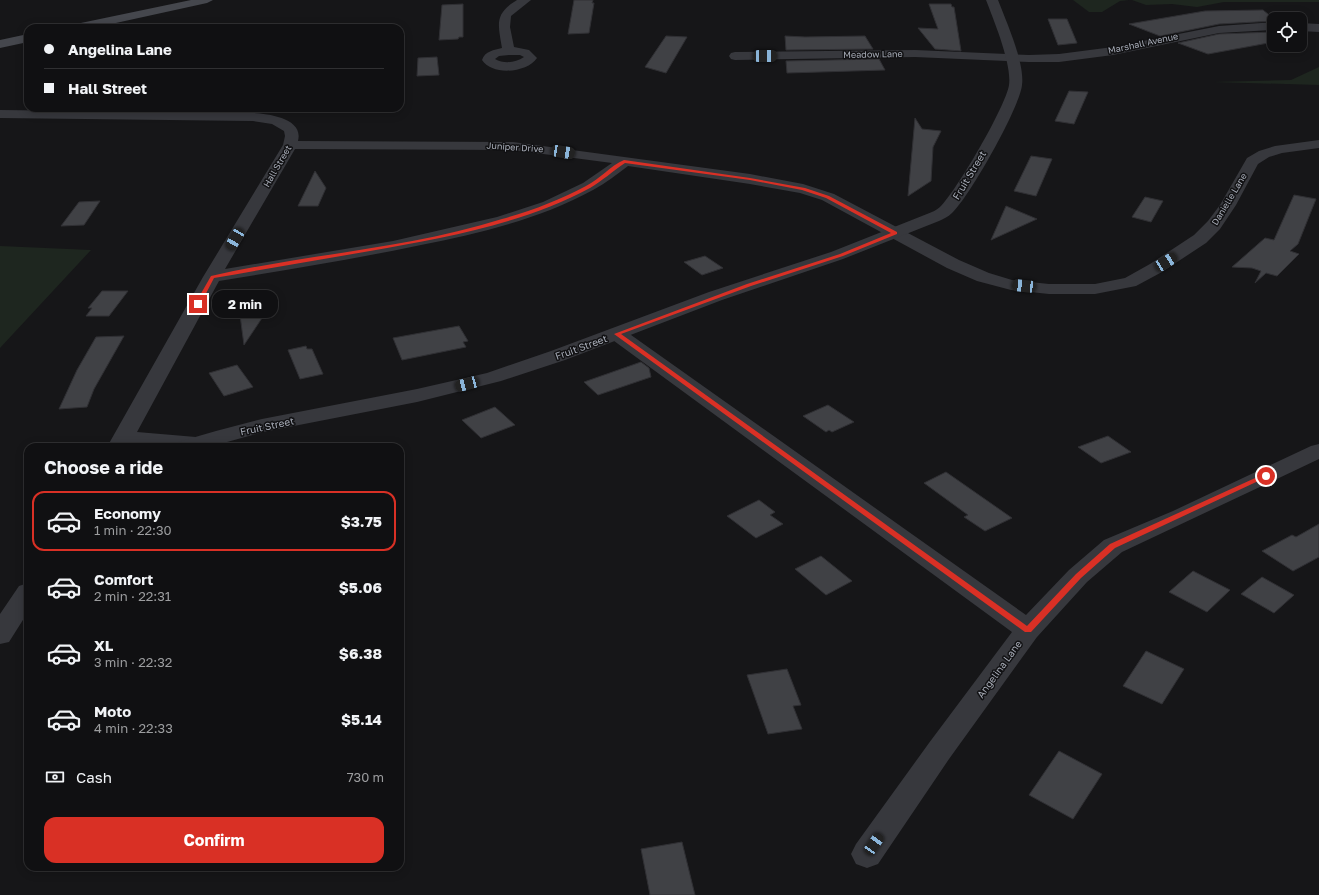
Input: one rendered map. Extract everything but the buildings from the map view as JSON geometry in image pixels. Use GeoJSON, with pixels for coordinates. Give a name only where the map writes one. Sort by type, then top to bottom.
{"type":"FeatureCollection","features":[{"type":"Feature","properties":{"kind":"main road"},"geometry":{"type":"LineString","coordinates":[[95,24],[207,0]]}},
{"type":"Feature","properties":{"kind":"main road"},"geometry":{"type":"LineString","coordinates":[[0,44],[24,39]]}},
{"type":"Feature","properties":{"kind":"street"},"geometry":{"type":"LineString","coordinates":[[509,51],[504,23],[505,15],[510,8],[525,0]]}},
{"type":"Feature","properties":{"kind":"street","name":"Fruit Street"},"geometry":{"type":"LineString","coordinates":[[199,443],[269,425],[438,392],[495,376],[617,334],[749,285],[841,255],[932,218],[947,209],[958,197],[999,126],[1014,96],[1016,86],[1011,57],[992,0]]}},
{"type":"Feature","properties":{"kind":"street","name":"Marshall Avenue"},"geometry":{"type":"LineString","coordinates":[[1011,57],[1038,58],[1078,56],[1203,31],[1226,28],[1267,26]]}},
{"type":"Feature","properties":{"kind":"street"},"geometry":{"type":"LineString","coordinates":[[1307,27],[1319,28]]}},
{"type":"Feature","properties":{"kind":"street","name":"Meadow Lane"},"geometry":{"type":"LineString","coordinates":[[734,56],[894,53],[1011,57]]}},
{"type":"Feature","properties":{"kind":"street","name":"Hall Street"},"geometry":{"type":"LineString","coordinates":[[0,114],[185,115],[264,118],[278,121],[286,126],[292,135],[290,145],[212,277],[121,442],[144,443]]}},
{"type":"Feature","properties":{"kind":"street","name":"Danielle Lane"},"geometry":{"type":"LineString","coordinates":[[895,233],[928,249],[953,264],[983,277],[1011,285],[1049,289],[1095,289],[1130,282],[1156,268],[1200,240],[1214,225],[1228,204],[1252,161],[1264,154],[1280,149],[1319,144]]}},
{"type":"Feature","properties":{"kind":"street","name":"Juniper Drive"},"geometry":{"type":"LineString","coordinates":[[290,145],[513,146],[750,179],[803,189],[828,197],[895,233]]}},
{"type":"Feature","properties":{"kind":"street"},"geometry":{"type":"LineString","coordinates":[[212,277],[401,244],[504,221],[549,205],[589,186],[624,162]]}},
{"type":"Feature","properties":{"kind":"street"},"geometry":{"type":"LineString","coordinates":[[617,334],[1028,630]]}},
{"type":"Feature","properties":{"kind":"street","name":"Angelina Lane"},"geometry":{"type":"LineString","coordinates":[[867,854],[939,751],[1028,630],[1078,576],[1113,546],[1181,516],[1319,451]]}},
{"type":"Feature","properties":{"kind":"street"},"geometry":{"type":"LineString","coordinates":[[0,635],[24,598]]}},
{"type":"Feature","properties":{"kind":"shaded area"},"geometry":{"type":"Polygon","coordinates":[[[1073,0],[1129,0],[1120,1],[1102,12],[1089,12],[1073,0]]]}},
{"type":"Feature","properties":{"kind":"shaded area"},"geometry":{"type":"Polygon","coordinates":[[[1132,0],[1319,0],[1319,2],[1224,2],[1197,7],[1172,4],[1146,5],[1132,0]]]}},
{"type":"Feature","properties":{"kind":"shaded area"},"geometry":{"type":"Polygon","coordinates":[[[1319,67],[1319,85],[1213,82],[1291,80],[1319,67]]]}},
{"type":"Feature","properties":{"kind":"shaded area"},"geometry":{"type":"Polygon","coordinates":[[[0,246],[91,250],[0,348],[0,246]]]}},
{"type":"Feature","properties":{"kind":"route"},"geometry":{"type":"LineString","coordinates":[[198,304],[212,277],[408,243],[504,221],[549,205],[589,186],[624,162],[750,179],[803,189],[828,197],[895,233],[841,255],[749,285],[617,334],[1028,630],[1078,576],[1113,546],[1266,476]]}}]}
